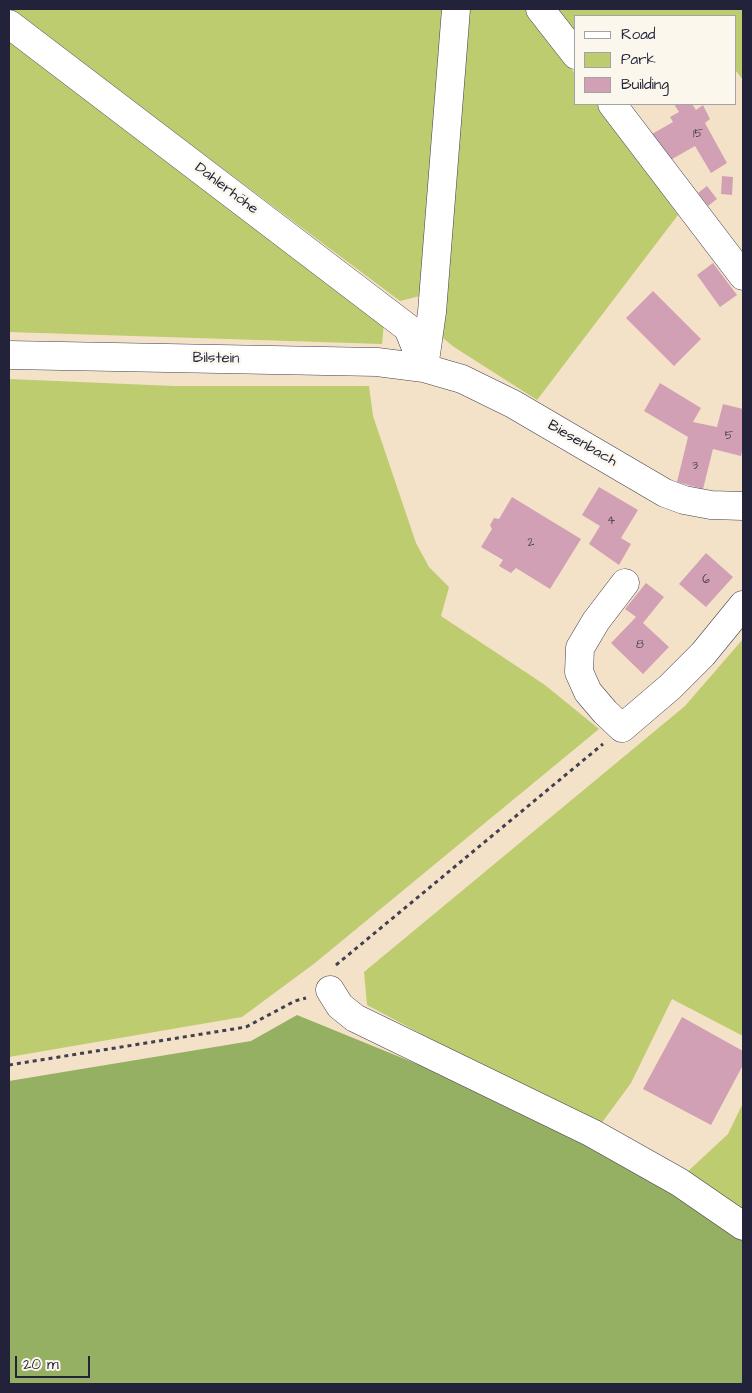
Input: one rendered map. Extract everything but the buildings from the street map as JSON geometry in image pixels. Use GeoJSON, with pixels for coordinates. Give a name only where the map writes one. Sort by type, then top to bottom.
{"type":"FeatureCollection","features":[{"type":"Feature","properties":{"kind":"street"},"geometry":{"type":"LineString","coordinates":[[424,368],[432,312],[456,9]]}},
{"type":"Feature","properties":{"kind":"street"},"geometry":{"type":"LineString","coordinates":[[540,9],[574,52]]}},
{"type":"Feature","properties":{"kind":"street","name":"Dahlerhöhe"},"geometry":{"type":"LineString","coordinates":[[9,24],[408,328],[424,368]]}},
{"type":"Feature","properties":{"kind":"street"},"geometry":{"type":"LineString","coordinates":[[613,105],[743,276]]}},
{"type":"Feature","properties":{"kind":"street","name":"Bilstein"},"geometry":{"type":"LineString","coordinates":[[9,355],[377,362],[424,368]]}},
{"type":"Feature","properties":{"kind":"street","name":"Biesenbach"},"geometry":{"type":"LineString","coordinates":[[424,368],[462,379],[512,404],[665,493],[684,500],[743,506]]}},
{"type":"Feature","properties":{"kind":"street"},"geometry":{"type":"LineString","coordinates":[[625,583],[596,621],[580,648],[579,672],[588,692],[622,728],[670,687],[743,605]]}},
{"type":"Feature","properties":{"kind":"street"},"geometry":{"type":"LineString","coordinates":[[330,990],[340,1006],[355,1018],[592,1133],[679,1182],[743,1226]]}},
{"type":"Feature","properties":{"kind":"path"},"geometry":{"type":"LineString","coordinates":[[9,1065],[246,1026],[295,1001],[330,990],[335,966],[622,728]]}},
{"type":"Feature","properties":{"kind":"green space"},"geometry":{"type":"Polygon","coordinates":[[[9,9],[446,9],[424,295],[400,301],[9,9]]]}},
{"type":"Feature","properties":{"kind":"green space"},"geometry":{"type":"Polygon","coordinates":[[[468,9],[528,9],[574,72],[574,105],[598,105],[678,215],[537,400],[454,347],[439,335],[468,9]]]}},
{"type":"Feature","properties":{"kind":"green space"},"geometry":{"type":"Polygon","coordinates":[[[558,9],[743,9],[743,80],[737,72],[737,15],[574,15],[574,31],[558,9]]]}},
{"type":"Feature","properties":{"kind":"green space"},"geometry":{"type":"Polygon","coordinates":[[[9,38],[384,323],[382,344],[9,332],[9,38]]]}},
{"type":"Feature","properties":{"kind":"green space"},"geometry":{"type":"Polygon","coordinates":[[[9,379],[174,386],[369,386],[373,416],[416,543],[429,567],[449,587],[441,616],[545,685],[599,729],[315,963],[242,1017],[9,1057],[9,379]]]}},
{"type":"Feature","properties":{"kind":"green space"},"geometry":{"type":"Polygon","coordinates":[[[743,639],[743,1036],[672,999],[631,1083],[598,1128],[367,1005],[364,972],[685,706],[743,639]]]}},
{"type":"Feature","properties":{"kind":"green space"},"geometry":{"type":"Polygon","coordinates":[[[297,1015],[493,1095],[674,1192],[743,1240],[743,1384],[9,1384],[9,1081],[251,1041],[297,1015]]]}},
{"type":"Feature","properties":{"kind":"green space"},"geometry":{"type":"Polygon","coordinates":[[[743,1103],[743,1215],[685,1174],[728,1134],[743,1103]]]}}]}
